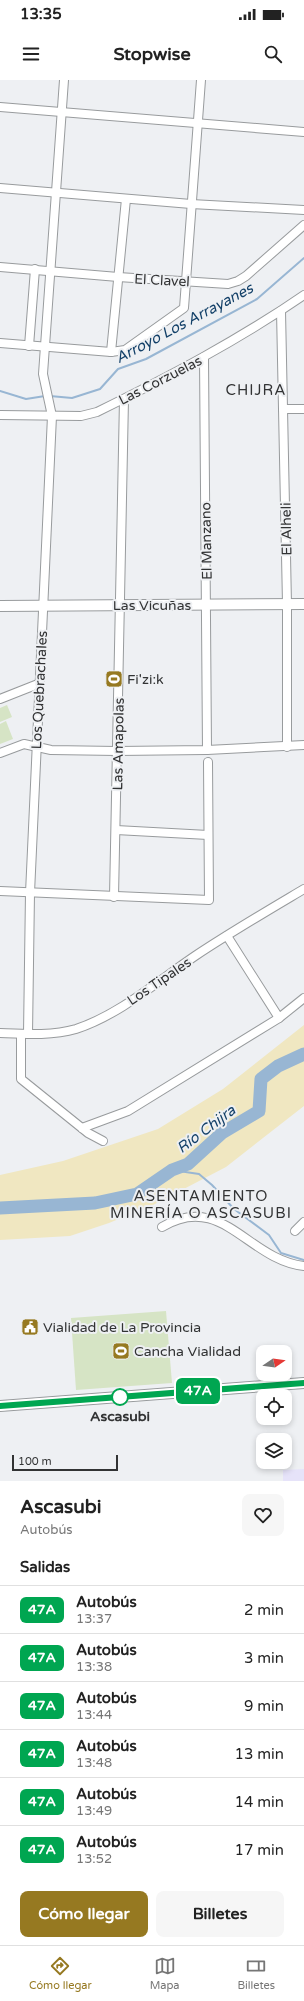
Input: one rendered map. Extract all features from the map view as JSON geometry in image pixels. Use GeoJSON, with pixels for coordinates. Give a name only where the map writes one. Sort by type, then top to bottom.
{"type":"FeatureCollection","features":[{"type":"Feature","properties":{"kind":"street","name":"Los Quebrachales"},"geometry":{"type":"LineString","coordinates":[[64,80],[44,347],[44,387],[52,416],[44,605],[38,684],[25,1034],[21,1080],[82,1128]]}},
{"type":"Feature","properties":{"kind":"street"},"geometry":{"type":"LineString","coordinates":[[0,343],[112,352],[125,350],[184,308],[201,80]]}},
{"type":"Feature","properties":{"kind":"street"},"geometry":{"type":"LineString","coordinates":[[0,107],[304,132]]}},
{"type":"Feature","properties":{"kind":"street"},"geometry":{"type":"LineString","coordinates":[[0,188],[191,204],[304,210]]}},
{"type":"Feature","properties":{"kind":"street"},"geometry":{"type":"LineString","coordinates":[[112,352],[126,199]]}},
{"type":"Feature","properties":{"kind":"street","name":"El Clavel"},"geometry":{"type":"LineString","coordinates":[[0,267],[228,284],[238,281],[304,225]]}},
{"type":"Feature","properties":{"kind":"street"},"geometry":{"type":"LineString","coordinates":[[28,346],[35,269]]}},
{"type":"Feature","properties":{"kind":"street","name":"Las Corzuelas"},"geometry":{"type":"LineString","coordinates":[[0,415],[80,416],[97,412],[204,357],[281,311],[304,295]]}},
{"type":"Feature","properties":{"kind":"street","name":"El Alheli"},"geometry":{"type":"LineString","coordinates":[[281,311],[287,604],[287,747]]}},
{"type":"Feature","properties":{"kind":"street","name":"El Manzano"},"geometry":{"type":"LineString","coordinates":[[204,357],[207,750]]}},
{"type":"Feature","properties":{"kind":"street","name":"Las Amapolas"},"geometry":{"type":"LineString","coordinates":[[114,897],[124,399]]}},
{"type":"Feature","properties":{"kind":"street"},"geometry":{"type":"LineString","coordinates":[[283,409],[304,409]]}},
{"type":"Feature","properties":{"kind":"street","name":"Las Vicuñas"},"geometry":{"type":"LineString","coordinates":[[0,606],[304,604]]}},
{"type":"Feature","properties":{"kind":"street"},"geometry":{"type":"LineString","coordinates":[[0,699],[38,684]]}},
{"type":"Feature","properties":{"kind":"street"},"geometry":{"type":"LineString","coordinates":[[0,753],[24,744],[52,750],[117,751],[207,750],[304,745]]}},
{"type":"Feature","properties":{"kind":"street"},"geometry":{"type":"LineString","coordinates":[[0,891],[209,900],[208,762]]}},
{"type":"Feature","properties":{"kind":"street"},"geometry":{"type":"LineString","coordinates":[[116,830],[208,835]]}},
{"type":"Feature","properties":{"kind":"street","name":"Los Tipales"},"geometry":{"type":"LineString","coordinates":[[0,1033],[25,1034],[66,1031],[88,1024],[148,990],[227,936],[304,889]]}},
{"type":"Feature","properties":{"kind":"street"},"geometry":{"type":"LineString","coordinates":[[227,936],[279,1018]]}},
{"type":"Feature","properties":{"kind":"street"},"geometry":{"type":"LineString","coordinates":[[82,1128],[128,1110],[279,1018],[304,998]]}},
{"type":"Feature","properties":{"kind":"street"},"geometry":{"type":"LineString","coordinates":[[82,1128],[104,1141]]}},
{"type":"Feature","properties":{"kind":"street"},"geometry":{"type":"LineString","coordinates":[[162,1227],[181,1218],[201,1215],[219,1221],[275,1256],[293,1264],[304,1266]]}},
{"type":"Feature","properties":{"kind":"street"},"geometry":{"type":"LineString","coordinates":[[295,1230],[304,1222]]}},
{"type":"Feature","properties":{"kind":"street"},"geometry":{"type":"LineString","coordinates":[[0,1406],[304,1383]]}},
{"type":"Feature","properties":{"kind":"shaded area"},"geometry":{"type":"Polygon","coordinates":[[[304,1469],[304,1481],[283,1481],[283,1470],[304,1469]]]}},
{"type":"Feature","properties":{"kind":"green space"},"geometry":{"type":"Polygon","coordinates":[[[7,705],[12,717],[0,722],[0,708],[7,705]]]}},
{"type":"Feature","properties":{"kind":"green space"},"geometry":{"type":"Polygon","coordinates":[[[6,721],[13,739],[0,744],[0,724],[6,721]]]}},
{"type":"Feature","properties":{"kind":"green space","name":"Cancha Vialidad"},"geometry":{"type":"Polygon","coordinates":[[[166,1311],[172,1383],[76,1390],[71,1318],[166,1311]]]}},
{"type":"Feature","properties":{"kind":"sand"},"geometry":{"type":"Polygon","coordinates":[[[304,1025],[304,1106],[226,1167],[153,1205],[109,1223],[70,1236],[0,1240],[0,1175],[63,1161],[158,1129],[223,1089],[304,1025]]]}},
{"type":"Feature","properties":{"kind":"waterway","name":"Arroyo Los Arrayanes"},"geometry":{"type":"LineString","coordinates":[[50,396],[72,398],[100,389],[118,369],[146,359],[257,299],[304,258]]}},
{"type":"Feature","properties":{"kind":"waterway","name":"Arroyo Los Arrayanes"},"geometry":{"type":"LineString","coordinates":[[0,391],[26,399],[45,396]]}},
{"type":"Feature","properties":{"kind":"waterway","name":"Río Chijra"},"geometry":{"type":"LineString","coordinates":[[0,1208],[95,1203],[137,1194],[172,1170],[188,1164],[222,1133],[259,1111],[261,1079],[278,1066],[304,1054]]}},
{"type":"Feature","properties":{"kind":"waterway"},"geometry":{"type":"LineString","coordinates":[[172,1170],[199,1174],[212,1185],[234,1209],[269,1235],[281,1253],[304,1260]]}},
{"type":"Feature","properties":{"kind":"bus line","name":"47A"},"geometry":{"type":"LineString","coordinates":[[0,1406],[304,1383]]}},
{"type":"Feature","properties":{"kind":"place","name":"Fi'zi:k"},"geometry":{"type":"Point","coordinates":[114,679]}},
{"type":"Feature","properties":{"kind":"place","name":"Vialidad de La Provincia"},"geometry":{"type":"Point","coordinates":[30,1327]}},
{"type":"Feature","properties":{"kind":"place","name":"Cancha Vialidad"},"geometry":{"type":"Point","coordinates":[121,1351]}},
{"type":"Feature","properties":{"kind":"place","name":"Ascasubi"},"geometry":{"type":"Point","coordinates":[120,1397]}},
{"type":"Feature","properties":{"kind":"district","name":"CHIJRA"},"geometry":{"type":"Point","coordinates":[256,390]}},
{"type":"Feature","properties":{"kind":"district","name":"ASENTAMIENTO MINERÍA O ASCASUBI"},"geometry":{"type":"Point","coordinates":[201,1204]}}]}
